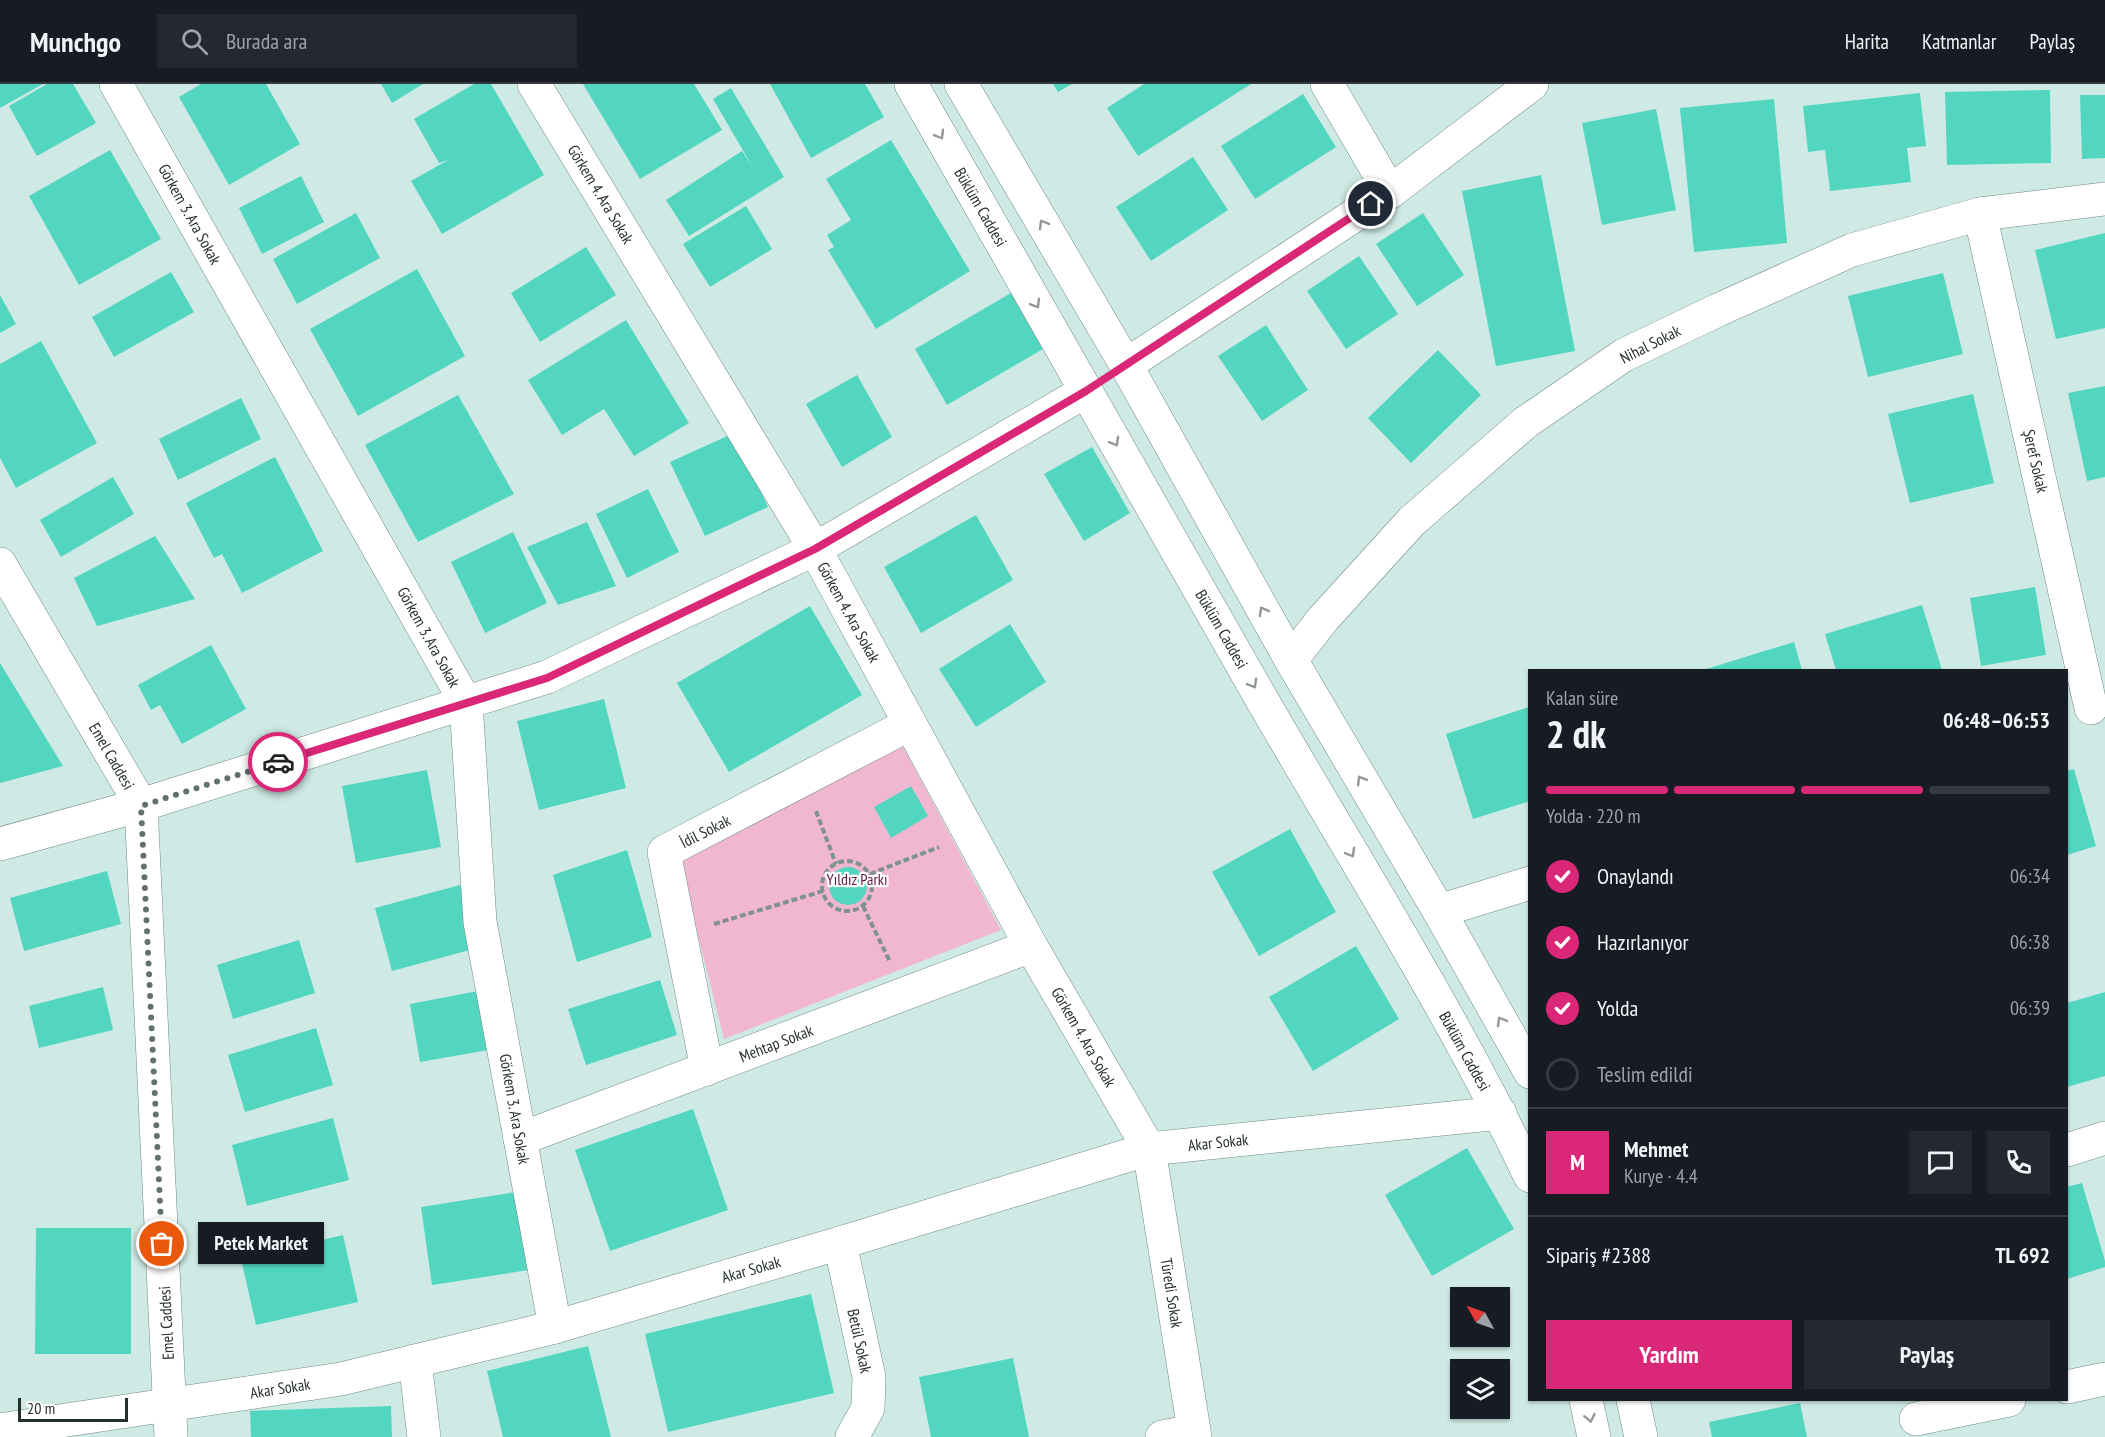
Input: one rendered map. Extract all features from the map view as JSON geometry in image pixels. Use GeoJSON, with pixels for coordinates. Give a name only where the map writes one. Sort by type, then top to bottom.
{"type":"FeatureCollection","features":[{"type":"Feature","properties":{"kind":"street","name":"Görkem 3. Ara Sokak"},"geometry":{"type":"LineString","coordinates":[[116,84],[466,703],[480,922],[555,1327]]}},
{"type":"Feature","properties":{"kind":"street","name":"Görkem 4. Ara Sokak"},"geometry":{"type":"LineString","coordinates":[[534,84],[815,549],[1031,946],[1149,1149]]}},
{"type":"Feature","properties":{"kind":"street","name":"Büklüm Caddesi"},"geometry":{"type":"LineString","coordinates":[[911,84],[1500,1113],[1528,1172]]}},
{"type":"Feature","properties":{"kind":"street"},"geometry":{"type":"LineString","coordinates":[[961,84],[1126,365],[1291,660],[1439,911],[1528,1068]]}},
{"type":"Feature","properties":{"kind":"street"},"geometry":{"type":"LineString","coordinates":[[1327,84],[1390,192]]}},
{"type":"Feature","properties":{"kind":"street"},"geometry":{"type":"LineString","coordinates":[[0,844],[141,806],[547,678],[815,549],[1086,391],[1390,192],[1532,84]]}},
{"type":"Feature","properties":{"kind":"street","name":"Nihal Sokak"},"geometry":{"type":"LineString","coordinates":[[1291,660],[1323,619],[1412,521],[1526,422],[1624,355],[1852,250],[1980,214],[2105,199]]}},
{"type":"Feature","properties":{"kind":"street","name":"Şeref Sokak"},"geometry":{"type":"LineString","coordinates":[[1980,214],[2088,709]]}},
{"type":"Feature","properties":{"kind":"street","name":"Emel Caddesi"},"geometry":{"type":"LineString","coordinates":[[0,564],[141,806],[171,1437]]}},
{"type":"Feature","properties":{"kind":"street","name":"İdil Sokak"},"geometry":{"type":"LineString","coordinates":[[707,1069],[664,852],[910,724]]}},
{"type":"Feature","properties":{"kind":"street"},"geometry":{"type":"LineString","coordinates":[[1439,911],[1528,884]]}},
{"type":"Feature","properties":{"kind":"street","name":"Mehtap Sokak"},"geometry":{"type":"LineString","coordinates":[[520,1139],[1031,946]]}},
{"type":"Feature","properties":{"kind":"street","name":"Akar Sokak"},"geometry":{"type":"LineString","coordinates":[[0,1430],[341,1379],[555,1327],[1149,1149],[1500,1113]]}},
{"type":"Feature","properties":{"kind":"street"},"geometry":{"type":"LineString","coordinates":[[2068,1150],[2105,1138]]}},
{"type":"Feature","properties":{"kind":"street","name":"Türedi Sokak"},"geometry":{"type":"LineString","coordinates":[[1149,1149],[1195,1434]]}},
{"type":"Feature","properties":{"kind":"street","name":"Betül Sokak"},"geometry":{"type":"LineString","coordinates":[[840,1243],[869,1377],[868,1408],[852,1437]]}},
{"type":"Feature","properties":{"kind":"street"},"geometry":{"type":"LineString","coordinates":[[415,1361],[424,1437]]}},
{"type":"Feature","properties":{"kind":"street"},"geometry":{"type":"LineString","coordinates":[[2068,1387],[2105,1380]]}},
{"type":"Feature","properties":{"kind":"street"},"geometry":{"type":"LineString","coordinates":[[1586,1401],[1594,1437]]}},
{"type":"Feature","properties":{"kind":"street"},"geometry":{"type":"LineString","coordinates":[[1633,1401],[1641,1437]]}},
{"type":"Feature","properties":{"kind":"street"},"geometry":{"type":"LineString","coordinates":[[1916,1418],[2004,1401]]}},
{"type":"Feature","properties":{"kind":"street"},"geometry":{"type":"LineString","coordinates":[[1162,1437],[1195,1434]]}},
{"type":"Feature","properties":{"kind":"path"},"geometry":{"type":"LineString","coordinates":[[804,779],[836,864]]}},
{"type":"Feature","properties":{"kind":"path"},"geometry":{"type":"LineString","coordinates":[[870,874],[970,834]]}},
{"type":"Feature","properties":{"kind":"path"},"geometry":{"type":"LineString","coordinates":[[851,861],[859,864],[870,874],[873,883],[872,891],[863,906],[855,910],[839,910],[826,899],[823,891],[825,875],[836,864],[851,861]]}},
{"type":"Feature","properties":{"kind":"path"},"geometry":{"type":"LineString","coordinates":[[680,934],[823,891]]}},
{"type":"Feature","properties":{"kind":"path"},"geometry":{"type":"LineString","coordinates":[[863,906],[905,994]]}},
{"type":"Feature","properties":{"kind":"green space","name":"Yıldız Parkı"},"geometry":{"type":"Polygon","coordinates":[[[901,743],[1001,930],[724,1039],[679,860],[901,743]]]}},
{"type":"Feature","properties":{"kind":"building"},"geometry":{"type":"Polygon","coordinates":[[[0,84],[43,84],[0,108],[0,84]]]}},
{"type":"Feature","properties":{"kind":"building"},"geometry":{"type":"Polygon","coordinates":[[[47,84],[73,84],[96,123],[37,156],[9,106],[47,84]]]}},
{"type":"Feature","properties":{"kind":"building"},"geometry":{"type":"Polygon","coordinates":[[[201,84],[266,84],[300,144],[229,185],[179,97],[201,84]]]}},
{"type":"Feature","properties":{"kind":"building"},"geometry":{"type":"Polygon","coordinates":[[[381,84],[423,84],[392,103],[381,84]]]}},
{"type":"Feature","properties":{"kind":"building"},"geometry":{"type":"Polygon","coordinates":[[[474,84],[491,84],[544,175],[442,234],[411,181],[448,160],[439,163],[414,119],[474,84]]]}},
{"type":"Feature","properties":{"kind":"building"},"geometry":{"type":"Polygon","coordinates":[[[583,84],[694,84],[722,130],[640,179],[583,84]]]}},
{"type":"Feature","properties":{"kind":"building"},"geometry":{"type":"Polygon","coordinates":[[[770,84],[865,84],[884,117],[811,158],[770,84]]]}},
{"type":"Feature","properties":{"kind":"building"},"geometry":{"type":"Polygon","coordinates":[[[1053,84],[1072,84],[1058,92],[1053,84]]]}},
{"type":"Feature","properties":{"kind":"building"},"geometry":{"type":"Polygon","coordinates":[[[1144,84],[1251,84],[1138,156],[1107,108],[1144,84]]]}},
{"type":"Feature","properties":{"kind":"building"},"geometry":{"type":"Polygon","coordinates":[[[731,88],[784,177],[689,236],[666,200],[742,151],[752,166],[713,99],[731,88]]]}},
{"type":"Feature","properties":{"kind":"building"},"geometry":{"type":"Polygon","coordinates":[[[2050,90],[2051,163],[1947,165],[1945,92],[2050,90]]]}},
{"type":"Feature","properties":{"kind":"building"},"geometry":{"type":"Polygon","coordinates":[[[1920,93],[1926,146],[1907,148],[1911,182],[1830,191],[1825,150],[1808,152],[1803,106],[1920,93]]]}},
{"type":"Feature","properties":{"kind":"building"},"geometry":{"type":"Polygon","coordinates":[[[1303,94],[1336,147],[1255,199],[1221,146],[1303,94]]]}},
{"type":"Feature","properties":{"kind":"building"},"geometry":{"type":"Polygon","coordinates":[[[2080,95],[2105,95],[2105,158],[2082,159],[2080,95]]]}},
{"type":"Feature","properties":{"kind":"building"},"geometry":{"type":"Polygon","coordinates":[[[1774,99],[1787,243],[1694,252],[1680,108],[1774,99]]]}},
{"type":"Feature","properties":{"kind":"building"},"geometry":{"type":"Polygon","coordinates":[[[1656,109],[1676,210],[1602,225],[1582,123],[1656,109]]]}},
{"type":"Feature","properties":{"kind":"building"},"geometry":{"type":"Polygon","coordinates":[[[891,140],[970,271],[876,329],[828,250],[834,247],[827,235],[851,220],[826,179],[891,140]]]}},
{"type":"Feature","properties":{"kind":"building"},"geometry":{"type":"Polygon","coordinates":[[[110,150],[161,239],[79,285],[29,196],[110,150]]]}},
{"type":"Feature","properties":{"kind":"building"},"geometry":{"type":"Polygon","coordinates":[[[1193,157],[1228,210],[1151,261],[1116,207],[1193,157]]]}},
{"type":"Feature","properties":{"kind":"building"},"geometry":{"type":"Polygon","coordinates":[[[1541,175],[1575,351],[1496,366],[1462,191],[1541,175]]]}},
{"type":"Feature","properties":{"kind":"building"},"geometry":{"type":"Polygon","coordinates":[[[301,176],[324,222],[262,254],[239,208],[301,176]]]}},
{"type":"Feature","properties":{"kind":"building"},"geometry":{"type":"Polygon","coordinates":[[[746,206],[772,249],[710,287],[683,244],[746,206]]]}},
{"type":"Feature","properties":{"kind":"building"},"geometry":{"type":"Polygon","coordinates":[[[356,213],[380,258],[297,304],[273,259],[356,213]]]}},
{"type":"Feature","properties":{"kind":"building"},"geometry":{"type":"Polygon","coordinates":[[[1423,213],[1464,275],[1417,306],[1376,244],[1423,213]]]}},
{"type":"Feature","properties":{"kind":"building"},"geometry":{"type":"Polygon","coordinates":[[[2105,233],[2105,328],[2056,339],[2035,250],[2105,233]]]}},
{"type":"Feature","properties":{"kind":"building"},"geometry":{"type":"Polygon","coordinates":[[[586,247],[616,295],[540,342],[511,293],[586,247]]]}},
{"type":"Feature","properties":{"kind":"building"},"geometry":{"type":"Polygon","coordinates":[[[1359,256],[1398,314],[1346,349],[1307,291],[1359,256]]]}},
{"type":"Feature","properties":{"kind":"building"},"geometry":{"type":"Polygon","coordinates":[[[417,269],[465,356],[358,416],[310,329],[417,269]]]}},
{"type":"Feature","properties":{"kind":"building"},"geometry":{"type":"Polygon","coordinates":[[[171,272],[194,312],[114,357],[92,317],[171,272]]]}},
{"type":"Feature","properties":{"kind":"building"},"geometry":{"type":"Polygon","coordinates":[[[1943,273],[1963,354],[1868,377],[1848,296],[1943,273]]]}},
{"type":"Feature","properties":{"kind":"building"},"geometry":{"type":"Polygon","coordinates":[[[1011,293],[1043,349],[947,405],[915,349],[1011,293]]]}},
{"type":"Feature","properties":{"kind":"building"},"geometry":{"type":"Polygon","coordinates":[[[0,295],[16,324],[0,333],[0,295]]]}},
{"type":"Feature","properties":{"kind":"building"},"geometry":{"type":"Polygon","coordinates":[[[626,320],[689,423],[634,456],[604,409],[562,435],[528,380],[626,320]]]}},
{"type":"Feature","properties":{"kind":"building"},"geometry":{"type":"Polygon","coordinates":[[[1266,325],[1308,390],[1262,421],[1218,356],[1266,325]]]}},
{"type":"Feature","properties":{"kind":"building"},"geometry":{"type":"Polygon","coordinates":[[[41,341],[97,443],[16,488],[0,458],[0,364],[41,341]]]}},
{"type":"Feature","properties":{"kind":"building"},"geometry":{"type":"Polygon","coordinates":[[[1438,350],[1481,395],[1411,463],[1368,418],[1438,350]]]}},
{"type":"Feature","properties":{"kind":"building"},"geometry":{"type":"Polygon","coordinates":[[[857,375],[892,437],[842,467],[806,404],[857,375]]]}},
{"type":"Feature","properties":{"kind":"building"},"geometry":{"type":"Polygon","coordinates":[[[2105,386],[2105,477],[2087,481],[2068,393],[2105,386]]]}},
{"type":"Feature","properties":{"kind":"building"},"geometry":{"type":"Polygon","coordinates":[[[1973,394],[1994,483],[1910,503],[1888,414],[1973,394]]]}},
{"type":"Feature","properties":{"kind":"building"},"geometry":{"type":"Polygon","coordinates":[[[458,395],[514,494],[418,542],[365,445],[458,395]]]}},
{"type":"Feature","properties":{"kind":"building"},"geometry":{"type":"Polygon","coordinates":[[[241,398],[261,439],[178,480],[159,439],[241,398]]]}},
{"type":"Feature","properties":{"kind":"building"},"geometry":{"type":"Polygon","coordinates":[[[734,433],[768,507],[705,536],[670,462],[734,433]]]}},
{"type":"Feature","properties":{"kind":"building"},"geometry":{"type":"Polygon","coordinates":[[[1092,447],[1130,513],[1084,541],[1044,474],[1092,447]]]}},
{"type":"Feature","properties":{"kind":"building"},"geometry":{"type":"Polygon","coordinates":[[[275,457],[323,551],[242,593],[222,554],[214,558],[186,503],[275,457]]]}},
{"type":"Feature","properties":{"kind":"building"},"geometry":{"type":"Polygon","coordinates":[[[113,477],[134,514],[61,557],[40,520],[113,477]]]}},
{"type":"Feature","properties":{"kind":"building"},"geometry":{"type":"Polygon","coordinates":[[[648,489],[679,552],[627,578],[596,514],[648,489]]]}},
{"type":"Feature","properties":{"kind":"building"},"geometry":{"type":"Polygon","coordinates":[[[976,515],[1013,580],[921,633],[884,567],[976,515]]]}},
{"type":"Feature","properties":{"kind":"building"},"geometry":{"type":"Polygon","coordinates":[[[587,522],[616,586],[558,605],[527,547],[587,522]]]}},
{"type":"Feature","properties":{"kind":"building"},"geometry":{"type":"Polygon","coordinates":[[[513,532],[547,603],[485,633],[451,562],[513,532]]]}},
{"type":"Feature","properties":{"kind":"building"},"geometry":{"type":"Polygon","coordinates":[[[155,536],[195,599],[97,626],[74,578],[155,536]]]}},
{"type":"Feature","properties":{"kind":"building"},"geometry":{"type":"Polygon","coordinates":[[[2035,587],[2046,655],[1981,666],[1970,598],[2035,587]]]}},
{"type":"Feature","properties":{"kind":"building"},"geometry":{"type":"Polygon","coordinates":[[[1922,605],[1942,669],[1836,669],[1825,634],[1922,605]]]}},
{"type":"Feature","properties":{"kind":"building"},"geometry":{"type":"Polygon","coordinates":[[[810,606],[862,695],[729,772],[677,683],[810,606]]]}},
{"type":"Feature","properties":{"kind":"building"},"geometry":{"type":"Polygon","coordinates":[[[1010,624],[1046,682],[976,727],[939,669],[1010,624]]]}},
{"type":"Feature","properties":{"kind":"building"},"geometry":{"type":"Polygon","coordinates":[[[1794,642],[1802,669],[1706,669],[1794,642]]]}},
{"type":"Feature","properties":{"kind":"building"},"geometry":{"type":"Polygon","coordinates":[[[211,645],[246,709],[182,744],[160,705],[151,710],[138,685],[211,645]]]}},
{"type":"Feature","properties":{"kind":"building"},"geometry":{"type":"Polygon","coordinates":[[[0,663],[63,766],[0,783],[0,663]]]}},
{"type":"Feature","properties":{"kind":"building"},"geometry":{"type":"Polygon","coordinates":[[[604,699],[626,788],[539,810],[517,721],[604,699]]]}},
{"type":"Feature","properties":{"kind":"building"},"geometry":{"type":"Polygon","coordinates":[[[1528,707],[1528,802],[1473,819],[1446,734],[1528,707]]]}},
{"type":"Feature","properties":{"kind":"building"},"geometry":{"type":"Polygon","coordinates":[[[2074,769],[2096,846],[2068,855],[2068,771],[2074,769]]]}},
{"type":"Feature","properties":{"kind":"building"},"geometry":{"type":"Polygon","coordinates":[[[427,770],[441,847],[356,863],[342,786],[427,770]]]}},
{"type":"Feature","properties":{"kind":"building"},"geometry":{"type":"Polygon","coordinates":[[[911,786],[928,816],[891,838],[874,807],[911,786]]]}},
{"type":"Feature","properties":{"kind":"building"},"geometry":{"type":"Polygon","coordinates":[[[1290,829],[1336,912],[1259,956],[1212,872],[1290,829]]]}},
{"type":"Feature","properties":{"kind":"building"},"geometry":{"type":"Polygon","coordinates":[[[627,850],[652,937],[577,962],[553,875],[627,850]]]}},
{"type":"Feature","properties":{"kind":"building"},"geometry":{"type":"Polygon","coordinates":[[[848,867],[861,873],[867,886],[861,899],[848,905],[835,899],[829,886],[835,873],[848,867]]]}},
{"type":"Feature","properties":{"kind":"building"},"geometry":{"type":"Polygon","coordinates":[[[107,871],[121,924],[24,951],[10,898],[107,871]]]}},
{"type":"Feature","properties":{"kind":"building"},"geometry":{"type":"Polygon","coordinates":[[[460,885],[477,948],[392,971],[375,908],[460,885]]]}},
{"type":"Feature","properties":{"kind":"building"},"geometry":{"type":"Polygon","coordinates":[[[299,940],[315,993],[233,1019],[217,965],[299,940]]]}},
{"type":"Feature","properties":{"kind":"building"},"geometry":{"type":"Polygon","coordinates":[[[1356,946],[1399,1019],[1313,1071],[1269,997],[1356,946]]]}},
{"type":"Feature","properties":{"kind":"building"},"geometry":{"type":"Polygon","coordinates":[[[660,980],[677,1035],[586,1065],[568,1009],[660,980]]]}},
{"type":"Feature","properties":{"kind":"building"},"geometry":{"type":"Polygon","coordinates":[[[103,987],[113,1030],[39,1048],[29,1006],[103,987]]]}},
{"type":"Feature","properties":{"kind":"building"},"geometry":{"type":"Polygon","coordinates":[[[483,990],[494,1049],[420,1062],[410,1004],[483,990]]]}},
{"type":"Feature","properties":{"kind":"building"},"geometry":{"type":"Polygon","coordinates":[[[2105,992],[2105,1076],[2068,1087],[2068,1003],[2105,992]]]}},
{"type":"Feature","properties":{"kind":"building"},"geometry":{"type":"Polygon","coordinates":[[[316,1028],[333,1085],[245,1112],[228,1055],[316,1028]]]}},
{"type":"Feature","properties":{"kind":"building"},"geometry":{"type":"Polygon","coordinates":[[[693,1109],[728,1210],[610,1251],[575,1150],[693,1109]]]}},
{"type":"Feature","properties":{"kind":"building"},"geometry":{"type":"Polygon","coordinates":[[[333,1118],[349,1180],[247,1206],[232,1145],[333,1118]]]}},
{"type":"Feature","properties":{"kind":"building"},"geometry":{"type":"Polygon","coordinates":[[[1467,1148],[1514,1229],[1432,1276],[1385,1195],[1467,1148]]]}},
{"type":"Feature","properties":{"kind":"building"},"geometry":{"type":"Polygon","coordinates":[[[2082,1183],[2105,1267],[2068,1279],[2068,1187],[2082,1183]]]}},
{"type":"Feature","properties":{"kind":"building"},"geometry":{"type":"Polygon","coordinates":[[[523,1191],[535,1269],[432,1285],[421,1207],[523,1191]]]}},
{"type":"Feature","properties":{"kind":"building"},"geometry":{"type":"Polygon","coordinates":[[[36,1228],[131,1228],[131,1354],[35,1354],[36,1228]]]}},
{"type":"Feature","properties":{"kind":"building"},"geometry":{"type":"Polygon","coordinates":[[[343,1235],[358,1302],[256,1325],[241,1259],[343,1235]]]}},
{"type":"Feature","properties":{"kind":"building"},"geometry":{"type":"Polygon","coordinates":[[[811,1294],[834,1393],[668,1432],[645,1334],[811,1294]]]}},
{"type":"Feature","properties":{"kind":"building"},"geometry":{"type":"Polygon","coordinates":[[[588,1346],[611,1437],[503,1437],[487,1371],[588,1346]]]}},
{"type":"Feature","properties":{"kind":"building"},"geometry":{"type":"Polygon","coordinates":[[[1013,1358],[1029,1437],[931,1437],[919,1377],[1013,1358]]]}},
{"type":"Feature","properties":{"kind":"building"},"geometry":{"type":"Polygon","coordinates":[[[1800,1403],[1807,1437],[1712,1437],[1709,1422],[1800,1403]]]}},
{"type":"Feature","properties":{"kind":"building"},"geometry":{"type":"Polygon","coordinates":[[[391,1406],[392,1437],[251,1437],[250,1411],[391,1406]]]}},
{"type":"Feature","properties":{"kind":"way so far"},"geometry":{"type":"LineString","coordinates":[[162,1244],[141,806],[278,762]]}},
{"type":"Feature","properties":{"kind":"place","name":"Petek Market"},"geometry":{"type":"Point","coordinates":[162,1244]}},
{"type":"Feature","properties":{"kind":"route"},"geometry":{"type":"LineString","coordinates":[[278,762],[547,678],[815,549],[1086,391],[1371,204]]}}]}
